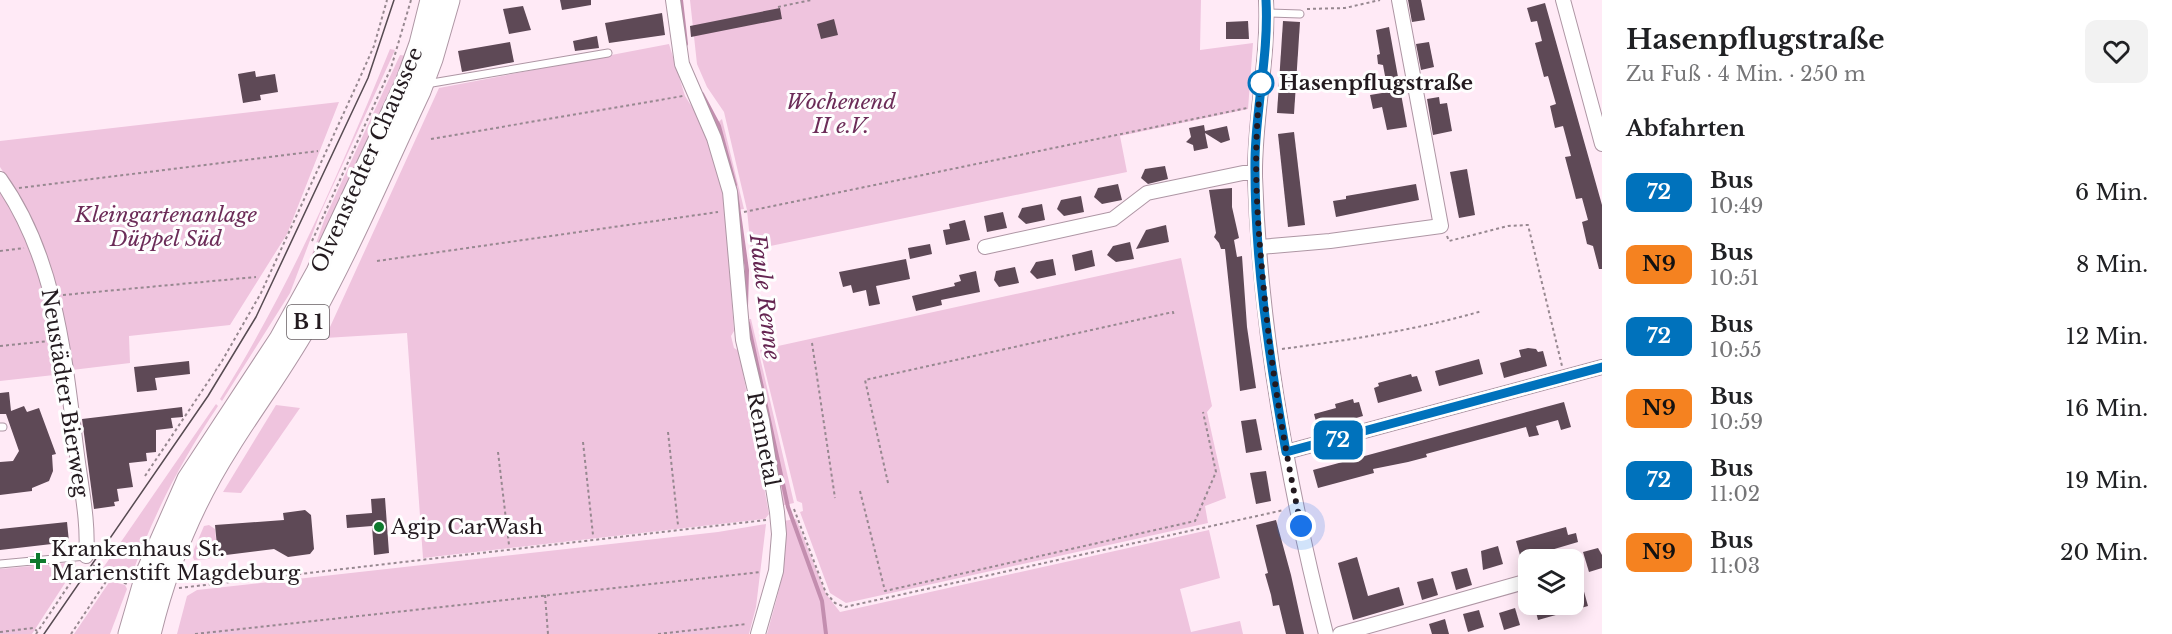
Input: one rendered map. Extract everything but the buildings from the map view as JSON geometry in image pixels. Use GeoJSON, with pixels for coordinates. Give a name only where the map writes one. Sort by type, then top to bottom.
{"type":"FeatureCollection","features":[{"type":"Feature","properties":{"kind":"main road","name":"Olvenstedter Chaussee"},"geometry":{"type":"LineString","coordinates":[[136,634],[147,572],[173,511],[197,465],[273,351],[309,289],[406,83],[420,44],[431,0]]}},
{"type":"Feature","properties":{"kind":"main road","name":"Olvenstedter Chaussee"},"geometry":{"type":"LineString","coordinates":[[136,634],[172,561],[194,509],[220,461],[314,312],[425,79],[449,0]]}},
{"type":"Feature","properties":{"kind":"street","name":"Rennetal"},"geometry":{"type":"LineString","coordinates":[[673,0],[682,64],[714,138],[730,192],[743,340],[762,420],[777,512],[779,534],[776,571],[758,629]]}},
{"type":"Feature","properties":{"kind":"street"},"geometry":{"type":"LineString","coordinates":[[1260,247],[1330,241],[1440,226],[1399,0]]}},
{"type":"Feature","properties":{"kind":"street"},"geometry":{"type":"LineString","coordinates":[[1563,0],[1602,144]]}},
{"type":"Feature","properties":{"kind":"street"},"geometry":{"type":"LineString","coordinates":[[1266,6],[1255,173],[1269,350],[1297,507],[1326,634]]}},
{"type":"Feature","properties":{"kind":"street"},"geometry":{"type":"LineString","coordinates":[[985,247],[1113,219],[1147,193],[1243,173],[1255,173]]}},
{"type":"Feature","properties":{"kind":"street","name":"Neustädter Bierweg"},"geometry":{"type":"LineString","coordinates":[[4,184],[36,247],[52,296],[61,340],[81,492],[86,558]]}},
{"type":"Feature","properties":{"kind":"street"},"geometry":{"type":"LineString","coordinates":[[1286,452],[1602,367]]}},
{"type":"Feature","properties":{"kind":"street"},"geometry":{"type":"LineString","coordinates":[[1340,634],[1518,584]]}},
{"type":"Feature","properties":{"kind":"lane"},"geometry":{"type":"LineString","coordinates":[[1266,6],[1300,14]]}},
{"type":"Feature","properties":{"kind":"lane"},"geometry":{"type":"LineString","coordinates":[[425,79],[432,83],[608,52]]}},
{"type":"Feature","properties":{"kind":"lane"},"geometry":{"type":"LineString","coordinates":[[172,561],[167,547],[173,511]]}},
{"type":"Feature","properties":{"kind":"lane"},"geometry":{"type":"LineString","coordinates":[[0,564],[86,558]]}},
{"type":"Feature","properties":{"kind":"path"},"geometry":{"type":"LineString","coordinates":[[145,476],[222,361],[261,292],[374,46],[387,0]]}},
{"type":"Feature","properties":{"kind":"path","name":"Olvenstedter Chaussee"},"geometry":{"type":"LineString","coordinates":[[310,247],[391,68],[411,0]]}},
{"type":"Feature","properties":{"kind":"path"},"geometry":{"type":"LineString","coordinates":[[778,7],[811,0]]}},
{"type":"Feature","properties":{"kind":"path"},"geometry":{"type":"LineString","coordinates":[[1300,14],[1305,9],[1346,8],[1380,0]]}},
{"type":"Feature","properties":{"kind":"path"},"geometry":{"type":"LineString","coordinates":[[431,138],[685,96]]}},
{"type":"Feature","properties":{"kind":"path"},"geometry":{"type":"LineString","coordinates":[[744,212],[1249,108]]}},
{"type":"Feature","properties":{"kind":"path"},"geometry":{"type":"LineString","coordinates":[[4,184],[318,151]]}},
{"type":"Feature","properties":{"kind":"path"},"geometry":{"type":"LineString","coordinates":[[377,261],[725,211]]}},
{"type":"Feature","properties":{"kind":"path"},"geometry":{"type":"LineString","coordinates":[[1440,226],[1449,241],[1508,226],[1528,225],[1564,378]]}},
{"type":"Feature","properties":{"kind":"path"},"geometry":{"type":"LineString","coordinates":[[0,251],[36,247]]}},
{"type":"Feature","properties":{"kind":"path"},"geometry":{"type":"LineString","coordinates":[[52,296],[256,277]]}},
{"type":"Feature","properties":{"kind":"path"},"geometry":{"type":"LineString","coordinates":[[1279,350],[1364,338],[1448,321],[1482,311]]}},
{"type":"Feature","properties":{"kind":"path"},"geometry":{"type":"LineString","coordinates":[[888,483],[865,380],[1173,312],[1174,317]]}},
{"type":"Feature","properties":{"kind":"path"},"geometry":{"type":"LineString","coordinates":[[0,346],[61,340]]}},
{"type":"Feature","properties":{"kind":"path"},"geometry":{"type":"LineString","coordinates":[[812,343],[835,498]]}},
{"type":"Feature","properties":{"kind":"path"},"geometry":{"type":"LineString","coordinates":[[860,491],[885,591],[1195,521],[1216,472],[1203,412]]}},
{"type":"Feature","properties":{"kind":"path"},"geometry":{"type":"LineString","coordinates":[[668,432],[678,525]]}},
{"type":"Feature","properties":{"kind":"path"},"geometry":{"type":"LineString","coordinates":[[584,442],[593,535]]}},
{"type":"Feature","properties":{"kind":"path"},"geometry":{"type":"LineString","coordinates":[[498,452],[509,545]]}},
{"type":"Feature","properties":{"kind":"path"},"geometry":{"type":"LineString","coordinates":[[794,509],[826,593],[838,605],[845,607],[1297,507]]}},
{"type":"Feature","properties":{"kind":"path"},"geometry":{"type":"LineString","coordinates":[[176,588],[771,520],[777,512]]}},
{"type":"Feature","properties":{"kind":"path"},"geometry":{"type":"LineString","coordinates":[[0,632],[33,628],[37,633],[86,558],[109,577],[129,584],[126,594]]}},
{"type":"Feature","properties":{"kind":"path"},"geometry":{"type":"LineString","coordinates":[[195,634],[768,571]]}},
{"type":"Feature","properties":{"kind":"path"},"geometry":{"type":"LineString","coordinates":[[71,634],[109,577]]}},
{"type":"Feature","properties":{"kind":"path"},"geometry":{"type":"LineString","coordinates":[[545,595],[548,634]]}},
{"type":"Feature","properties":{"kind":"path"},"geometry":{"type":"LineString","coordinates":[[658,634],[758,629]]}},
{"type":"Feature","properties":{"kind":"green space","name":"Wochenend II e.V."},"geometry":{"type":"Polygon","coordinates":[[[690,0],[1201,0],[1200,50],[1253,43],[1248,109],[1120,136],[1127,172],[751,250],[747,210],[724,112],[707,87],[697,64],[690,0]]]}},
{"type":"Feature","properties":{"kind":"green space"},"geometry":{"type":"Polygon","coordinates":[[[669,44],[685,96],[699,118],[719,172],[725,211],[734,331],[731,336],[734,348],[739,351],[769,514],[765,519],[423,558],[407,333],[325,338],[439,88],[669,44]]]}},
{"type":"Feature","properties":{"kind":"green space"},"geometry":{"type":"Polygon","coordinates":[[[390,49],[395,50],[320,214],[290,293],[222,401],[220,399],[269,315],[312,228],[390,49]]]}},
{"type":"Feature","properties":{"kind":"green space"},"geometry":{"type":"Polygon","coordinates":[[[400,55],[407,56],[394,96],[300,288],[325,218],[400,55]]]}},
{"type":"Feature","properties":{"kind":"green space","name":"Kleingartenanlage Düppel Süd"},"geometry":{"type":"Polygon","coordinates":[[[339,102],[287,234],[230,325],[129,336],[130,363],[72,370],[51,271],[15,190],[0,167],[0,141],[339,102]]]}},
{"type":"Feature","properties":{"kind":"green space"},"geometry":{"type":"Polygon","coordinates":[[[722,119],[744,209],[735,210],[714,126],[722,119]]]}},
{"type":"Feature","properties":{"kind":"green space"},"geometry":{"type":"Polygon","coordinates":[[[0,191],[27,237],[51,316],[63,374],[0,381],[0,191]]]}},
{"type":"Feature","properties":{"kind":"green space"},"geometry":{"type":"Polygon","coordinates":[[[1181,258],[1212,406],[1207,412],[1226,498],[1205,506],[1208,523],[846,603],[830,593],[800,512],[803,511],[802,503],[797,501],[760,350],[1181,258]]]}},
{"type":"Feature","properties":{"kind":"green space"},"geometry":{"type":"Polygon","coordinates":[[[744,319],[751,319],[794,503],[780,506],[744,319]]]}},
{"type":"Feature","properties":{"kind":"green space"},"geometry":{"type":"Polygon","coordinates":[[[216,404],[218,406],[168,490],[130,580],[103,568],[216,404]]]}},
{"type":"Feature","properties":{"kind":"green space"},"geometry":{"type":"Polygon","coordinates":[[[276,405],[300,408],[241,493],[223,492],[276,405]]]}},
{"type":"Feature","properties":{"kind":"green space"},"geometry":{"type":"Polygon","coordinates":[[[796,519],[826,594],[840,612],[1209,530],[1220,578],[1180,589],[1191,632],[1240,621],[1243,634],[767,634],[784,564],[783,521],[796,519]]]}},
{"type":"Feature","properties":{"kind":"green space"},"geometry":{"type":"Polygon","coordinates":[[[766,524],[756,607],[749,634],[177,634],[187,596],[197,590],[718,532],[766,524]]]}},
{"type":"Feature","properties":{"kind":"green space"},"geometry":{"type":"Polygon","coordinates":[[[209,525],[215,529],[217,550],[209,559],[194,560],[192,554],[204,526],[209,525]]]}},
{"type":"Feature","properties":{"kind":"green space"},"geometry":{"type":"Polygon","coordinates":[[[76,562],[76,566],[32,634],[0,634],[0,569],[76,562]]]}},
{"type":"Feature","properties":{"kind":"green space"},"geometry":{"type":"Polygon","coordinates":[[[110,581],[125,585],[127,589],[110,634],[74,634],[110,581]]]}},
{"type":"Feature","properties":{"kind":"waterway","name":"Faule Renne"},"geometry":{"type":"LineString","coordinates":[[681,0],[686,44]]}},
{"type":"Feature","properties":{"kind":"waterway","name":"Faule Renne"},"geometry":{"type":"LineString","coordinates":[[702,94],[719,126],[735,185]]}},
{"type":"Feature","properties":{"kind":"waterway","name":"Faule Renne"},"geometry":{"type":"LineString","coordinates":[[736,192],[747,270],[746,307]]}},
{"type":"Feature","properties":{"kind":"waterway","name":"Faule Renne"},"geometry":{"type":"LineString","coordinates":[[748,323],[788,507],[822,601],[826,634]]}},
{"type":"Feature","properties":{"kind":"tram line"},"geometry":{"type":"LineString","coordinates":[[44,634],[208,396],[256,317],[368,78],[394,0]]}},
{"type":"Feature","properties":{"kind":"bus line","name":"72"},"geometry":{"type":"LineString","coordinates":[[1266,0],[1255,173],[1269,350],[1286,452],[1602,367]]}},
{"type":"Feature","properties":{"kind":"place","name":"Hasenpflugstraße"},"geometry":{"type":"Point","coordinates":[1261,83]}},
{"type":"Feature","properties":{"kind":"place","name":"Agip CarWash"},"geometry":{"type":"Point","coordinates":[379,527]}},
{"type":"Feature","properties":{"kind":"place","name":"Krankenhaus St. Marienstift Magdeburg"},"geometry":{"type":"Point","coordinates":[38,561]}},
{"type":"Feature","properties":{"kind":"route"},"geometry":{"type":"LineString","coordinates":[[1261,83],[1255,157],[1258,231],[1269,350],[1301,526]]}}]}
